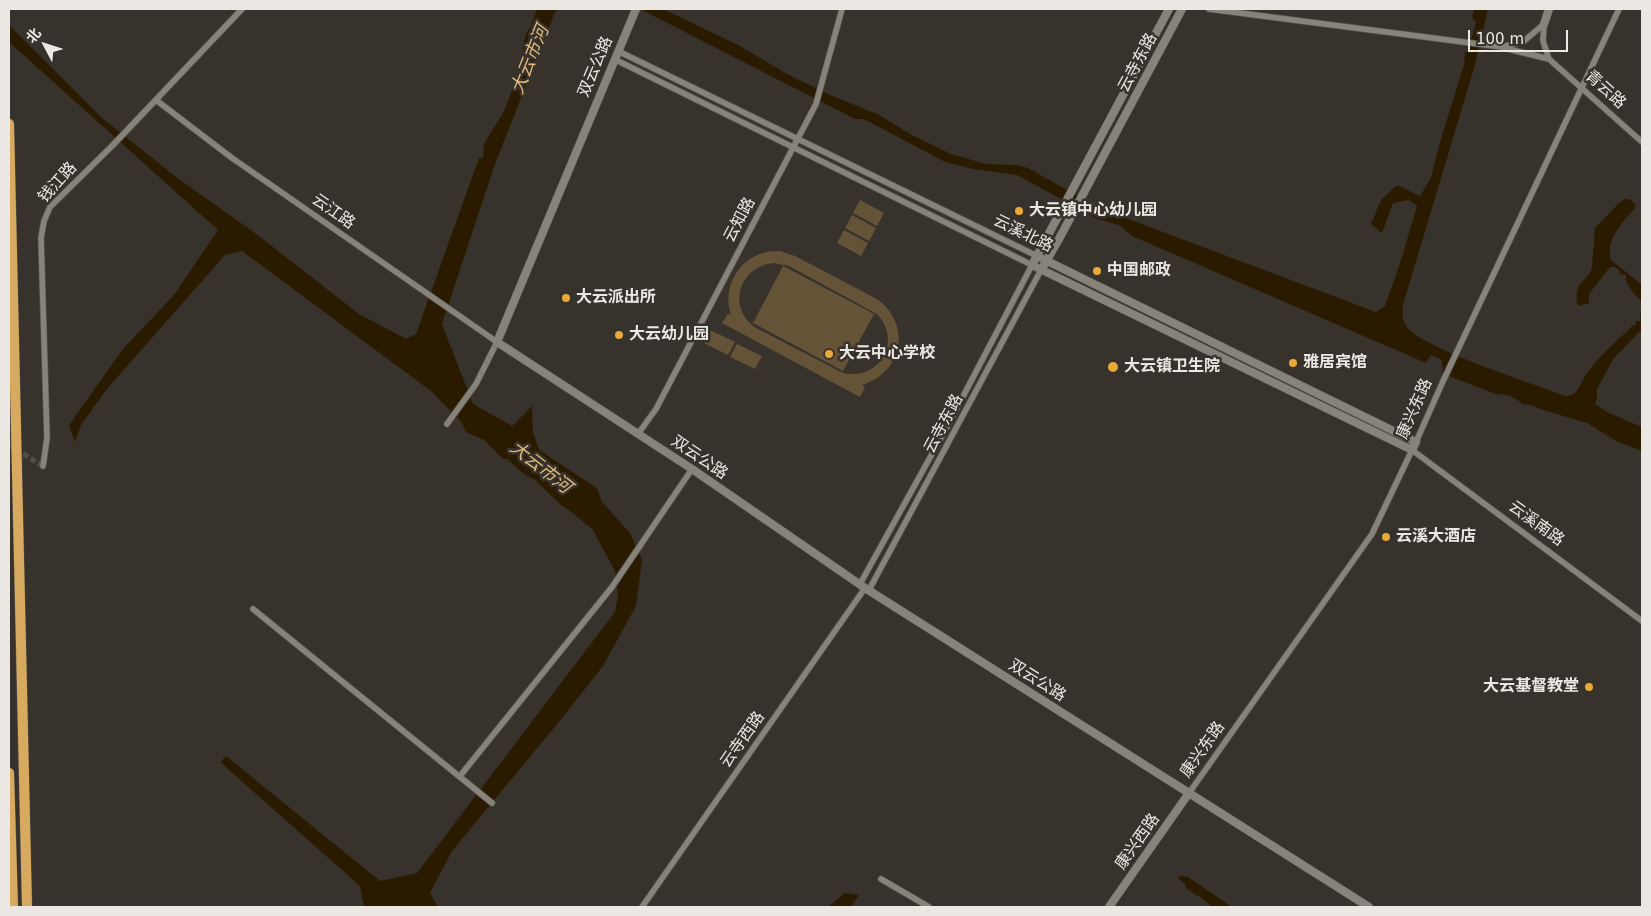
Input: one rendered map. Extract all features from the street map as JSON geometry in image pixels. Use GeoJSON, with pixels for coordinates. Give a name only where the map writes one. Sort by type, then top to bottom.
{"type":"FeatureCollection","features":[{"type":"Feature","properties":{"kind":"highway"},"geometry":{"type":"LineString","coordinates":[[9,124],[27,907]]}},
{"type":"Feature","properties":{"kind":"highway"},"geometry":{"type":"LineString","coordinates":[[9,772],[13,907]]}},
{"type":"Feature","properties":{"kind":"street","name":"钱江路"},"geometry":{"type":"LineString","coordinates":[[43,466],[47,438],[41,238],[44,221],[50,207],[128,130],[242,9]]}},
{"type":"Feature","properties":{"kind":"street","name":"双云公路"},"geometry":{"type":"LineString","coordinates":[[636,9],[497,342],[692,469],[865,587],[1369,907]]}},
{"type":"Feature","properties":{"kind":"street","name":"云知路"},"geometry":{"type":"LineString","coordinates":[[638,434],[656,409],[816,104],[842,9]]}},
{"type":"Feature","properties":{"kind":"street","name":"云寺东路"},"geometry":{"type":"LineString","coordinates":[[865,587],[1032,265],[1169,9]]}},
{"type":"Feature","properties":{"kind":"street","name":"云寺东路"},"geometry":{"type":"LineString","coordinates":[[865,587],[1073,214],[1182,9]]}},
{"type":"Feature","properties":{"kind":"street","name":"青云路"},"geometry":{"type":"LineString","coordinates":[[1209,9],[1502,47],[1549,59],[1642,142]]}},
{"type":"Feature","properties":{"kind":"street"},"geometry":{"type":"LineString","coordinates":[[1549,9],[1544,24],[1543,41],[1549,59]]}},
{"type":"Feature","properties":{"kind":"street","name":"康兴东路"},"geometry":{"type":"LineString","coordinates":[[1189,794],[1372,534],[1580,88],[1619,9]]}},
{"type":"Feature","properties":{"kind":"street","name":"青云路"},"geometry":{"type":"LineString","coordinates":[[1502,47],[1524,41],[1544,24]]}},
{"type":"Feature","properties":{"kind":"street","name":"云溪北路"},"geometry":{"type":"LineString","coordinates":[[616,55],[798,139],[1037,256],[1414,446]]}},
{"type":"Feature","properties":{"kind":"street","name":"云溪北路"},"geometry":{"type":"LineString","coordinates":[[616,55],[794,147],[1041,270],[1414,446]]}},
{"type":"Feature","properties":{"kind":"street","name":"云江路"},"geometry":{"type":"LineString","coordinates":[[156,100],[232,158],[497,342]]}},
{"type":"Feature","properties":{"kind":"street"},"geometry":{"type":"LineString","coordinates":[[447,424],[476,384],[497,342]]}},
{"type":"Feature","properties":{"kind":"street","name":"云溪南路"},"geometry":{"type":"LineString","coordinates":[[1414,446],[1642,621]]}},
{"type":"Feature","properties":{"kind":"street"},"geometry":{"type":"LineString","coordinates":[[460,776],[612,587],[692,469]]}},
{"type":"Feature","properties":{"kind":"street","name":"云寺西路"},"geometry":{"type":"LineString","coordinates":[[642,907],[865,587]]}},
{"type":"Feature","properties":{"kind":"street"},"geometry":{"type":"LineString","coordinates":[[253,609],[492,803]]}},
{"type":"Feature","properties":{"kind":"street","name":"康兴西路"},"geometry":{"type":"LineString","coordinates":[[1109,907],[1189,794]]}},
{"type":"Feature","properties":{"kind":"street"},"geometry":{"type":"LineString","coordinates":[[881,879],[929,907]]}},
{"type":"Feature","properties":{"kind":"shaded area"},"geometry":{"type":"Polygon","coordinates":[[[860,200],[884,213],[877,226],[853,213],[860,200]]]}},
{"type":"Feature","properties":{"kind":"shaded area"},"geometry":{"type":"Polygon","coordinates":[[[852,215],[876,228],[869,241],[845,228],[852,215]]]}},
{"type":"Feature","properties":{"kind":"shaded area"},"geometry":{"type":"Polygon","coordinates":[[[844,230],[868,243],[861,256],[837,243],[844,230]]]}},
{"type":"Feature","properties":{"kind":"shaded area"},"geometry":{"type":"Polygon","coordinates":[[[780,251],[795,256],[877,299],[888,309],[895,321],[898,347],[894,359],[887,370],[876,379],[862,385],[865,387],[860,397],[722,323],[728,314],[731,315],[729,291],[732,280],[738,270],[746,262],[767,252],[780,251]],[[774,263],[762,266],[752,272],[745,280],[740,290],[740,301],[742,311],[748,321],[758,329],[843,373],[856,374],[867,371],[876,365],[883,357],[887,347],[888,336],[877,314],[789,266],[774,263]]]}},
{"type":"Feature","properties":{"kind":"shaded area"},"geometry":{"type":"Polygon","coordinates":[[[783,266],[874,314],[843,371],[753,323],[783,266]]]}},
{"type":"Feature","properties":{"kind":"shaded area"},"geometry":{"type":"Polygon","coordinates":[[[710,330],[735,342],[728,355],[704,343],[710,330]]]}},
{"type":"Feature","properties":{"kind":"shaded area"},"geometry":{"type":"Polygon","coordinates":[[[737,344],[762,356],[755,369],[730,357],[737,344]]]}},
{"type":"Feature","properties":{"kind":"water","name":"大云市河"},"geometry":{"type":"Polygon","coordinates":[[[537,9],[559,9],[555,12],[495,164],[442,324],[473,404],[512,426],[532,406],[533,432],[539,450],[597,488],[602,502],[630,533],[642,560],[636,606],[603,666],[452,851],[430,893],[438,907],[364,907],[360,886],[220,762],[226,756],[380,881],[417,873],[615,612],[618,595],[615,571],[593,530],[561,505],[534,479],[527,476],[508,459],[504,459],[484,440],[466,432],[462,423],[431,391],[242,251],[225,255],[106,390],[81,425],[75,442],[69,425],[123,349],[174,295],[218,230],[9,42],[9,25],[102,118],[176,177],[255,233],[359,314],[406,339],[416,334],[479,158],[483,158],[484,144],[504,111],[523,65],[523,45],[537,9]]]}},
{"type":"Feature","properties":{"kind":"water"},"geometry":{"type":"Polygon","coordinates":[[[640,9],[663,9],[738,45],[789,75],[830,95],[877,114],[912,135],[951,154],[986,164],[1017,165],[1028,168],[1099,208],[1376,312],[1385,306],[1417,206],[1409,200],[1393,203],[1382,233],[1371,224],[1381,200],[1397,185],[1420,196],[1431,178],[1464,65],[1465,53],[1468,51],[1476,22],[1472,18],[1474,9],[1488,9],[1475,65],[1403,305],[1404,322],[1414,333],[1452,354],[1565,396],[1570,396],[1579,388],[1597,360],[1633,325],[1635,326],[1636,321],[1641,321],[1640,314],[1642,309],[1642,329],[1614,358],[1597,389],[1595,404],[1609,413],[1642,427],[1642,451],[1616,441],[1587,423],[1532,405],[1521,404],[1521,402],[1508,395],[1496,394],[1443,374],[1442,360],[1431,355],[1426,363],[1132,236],[1119,225],[1098,219],[1017,175],[973,169],[945,162],[864,119],[855,119],[640,9]]]}},
{"type":"Feature","properties":{"kind":"water"},"geometry":{"type":"Polygon","coordinates":[[[1625,199],[1629,199],[1636,205],[1612,239],[1610,246],[1611,260],[1642,285],[1642,303],[1629,287],[1626,275],[1620,274],[1620,271],[1615,267],[1610,267],[1589,294],[1589,303],[1579,306],[1577,296],[1579,286],[1592,267],[1595,228],[1625,199]]]}},
{"type":"Feature","properties":{"kind":"water"},"geometry":{"type":"Polygon","coordinates":[[[1180,876],[1188,877],[1232,907],[1212,907],[1185,887],[1186,885],[1178,878],[1180,876]]]}},
{"type":"Feature","properties":{"kind":"water"},"geometry":{"type":"Polygon","coordinates":[[[845,893],[859,895],[851,907],[828,907],[845,893]]]}},
{"type":"Feature","properties":{"kind":"tunnel"},"geometry":{"type":"LineString","coordinates":[[9,445],[43,466]]}},
{"type":"Feature","properties":{"kind":"place","name":"大云镇中心幼儿园"},"geometry":{"type":"Point","coordinates":[1019,211]}},
{"type":"Feature","properties":{"kind":"place","name":"中国邮政"},"geometry":{"type":"Point","coordinates":[1097,271]}},
{"type":"Feature","properties":{"kind":"place","name":"大云派出所"},"geometry":{"type":"Point","coordinates":[566,298]}},
{"type":"Feature","properties":{"kind":"place","name":"大云幼儿园"},"geometry":{"type":"Point","coordinates":[619,335]}},
{"type":"Feature","properties":{"kind":"place","name":"大云中心学校"},"geometry":{"type":"Point","coordinates":[829,354]}},
{"type":"Feature","properties":{"kind":"place","name":"雅居宾馆"},"geometry":{"type":"Point","coordinates":[1293,363]}},
{"type":"Feature","properties":{"kind":"place","name":"大云镇卫生院"},"geometry":{"type":"Point","coordinates":[1113,367]}},
{"type":"Feature","properties":{"kind":"place","name":"云溪大酒店"},"geometry":{"type":"Point","coordinates":[1386,537]}},
{"type":"Feature","properties":{"kind":"place","name":"大云基督教堂"},"geometry":{"type":"Point","coordinates":[1589,687]}}]}
